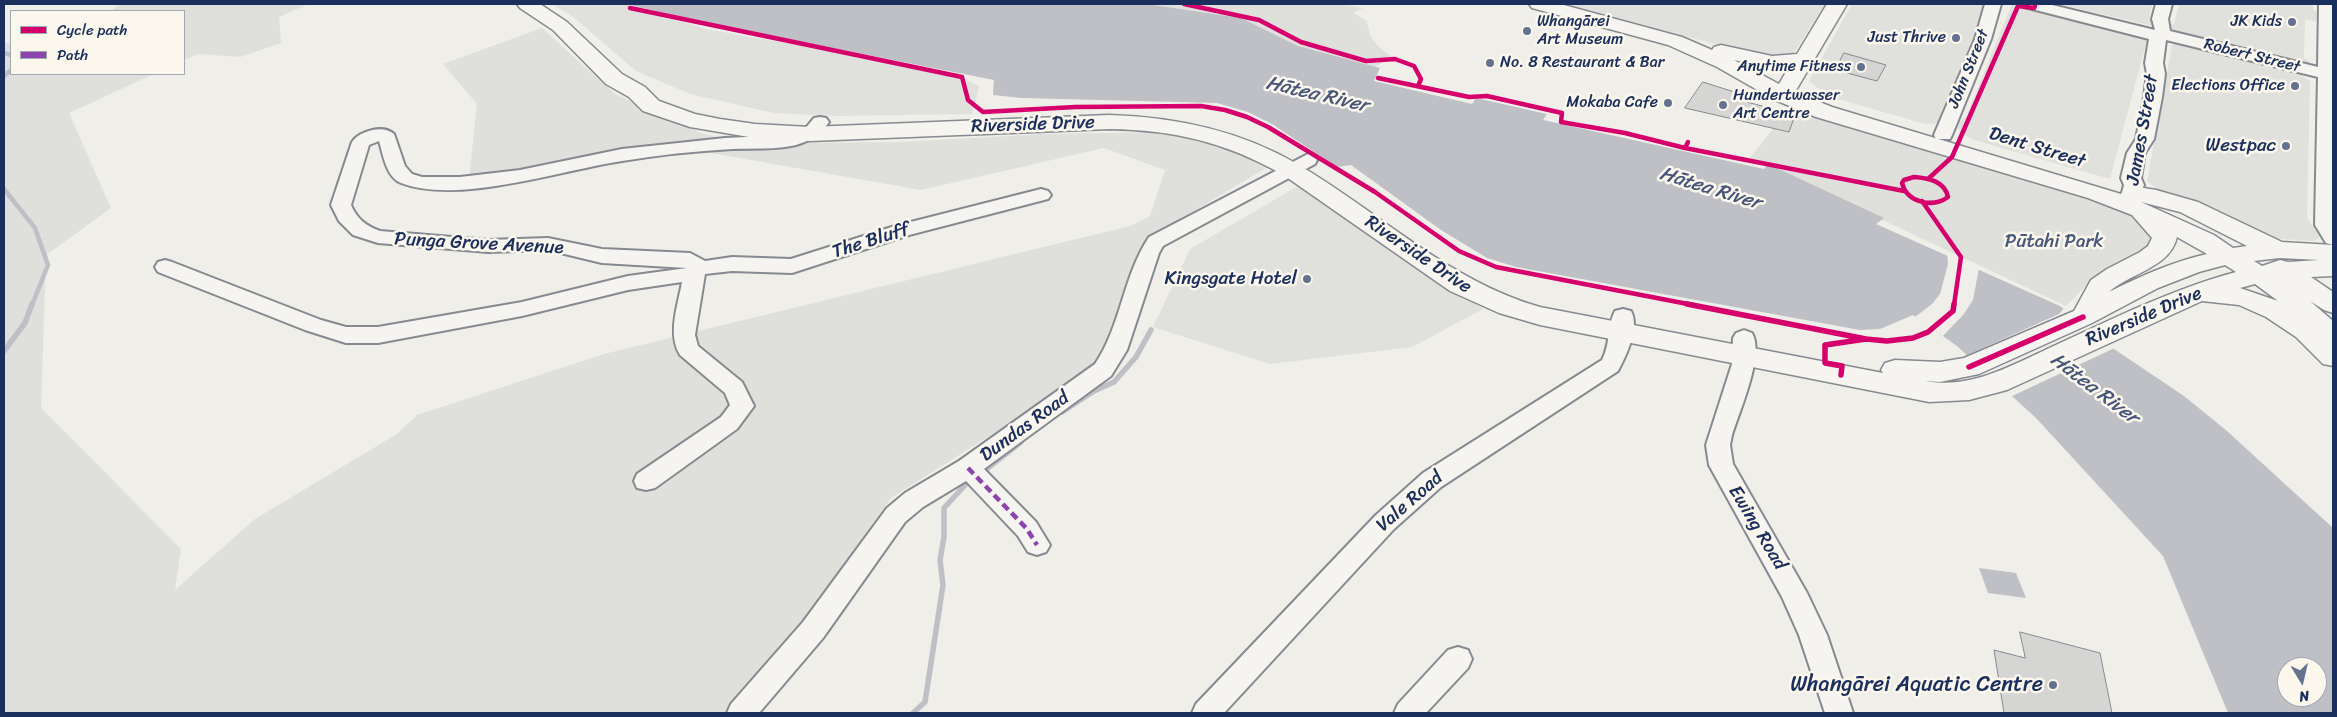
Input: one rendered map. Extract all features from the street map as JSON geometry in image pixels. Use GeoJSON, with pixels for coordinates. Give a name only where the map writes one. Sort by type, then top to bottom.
{"type":"FeatureCollection","features":[{"type":"Feature","properties":{"kind":"main road","name":"Riverside Drive"},"geometry":{"type":"LineString","coordinates":[[527,4],[560,26],[614,79],[637,92],[651,106],[690,120],[755,131],[1084,122],[1149,124],[1200,132],[1236,142],[1299,164],[1469,274],[1519,294],[1622,324],[1896,370],[1940,372],[1969,367],[2085,316],[2170,273],[2229,256]]}},
{"type":"Feature","properties":{"kind":"main road","name":"Dent Street"},"geometry":{"type":"LineString","coordinates":[[1539,4],[1675,42],[1715,50],[1755,66],[1824,112],[2087,190],[2133,200],[2164,220],[2229,256],[2255,263]]}},
{"type":"Feature","properties":{"kind":"main road"},"geometry":{"type":"LineString","coordinates":[[1787,89],[1837,4]]}},
{"type":"Feature","properties":{"kind":"main road","name":"Dent Street"},"geometry":{"type":"LineString","coordinates":[[1675,42],[1787,89],[1828,99],[1943,134],[2133,200],[2198,220],[2255,263]]}},
{"type":"Feature","properties":{"kind":"main road"},"geometry":{"type":"LineString","coordinates":[[1715,50],[1772,62],[1805,60]]}},
{"type":"Feature","properties":{"kind":"main road"},"geometry":{"type":"LineString","coordinates":[[2133,200],[2156,197],[2190,207],[2241,234],[2282,260],[2333,304]]}},
{"type":"Feature","properties":{"kind":"main road"},"geometry":{"type":"LineString","coordinates":[[2085,316],[2092,297],[2100,285],[2113,276],[2154,255],[2165,242],[2165,237],[2158,227],[2133,200]]}},
{"type":"Feature","properties":{"kind":"main road"},"geometry":{"type":"LineString","coordinates":[[2282,260],[2330,251]]}},
{"type":"Feature","properties":{"kind":"main road","name":"Riverside Drive"},"geometry":{"type":"LineString","coordinates":[[1744,346],[1929,392],[1954,392],[1992,384],[2195,294],[2241,277],[2255,263],[2282,260]]}},
{"type":"Feature","properties":{"kind":"main road"},"geometry":{"type":"LineString","coordinates":[[2255,263],[2333,336]]}},
{"type":"Feature","properties":{"kind":"main road"},"geometry":{"type":"LineString","coordinates":[[2195,294],[2222,294],[2271,307],[2302,327],[2333,357]]}},
{"type":"Feature","properties":{"kind":"street","name":"John Street"},"geometry":{"type":"LineString","coordinates":[[1943,134],[1982,39],[1993,4]]}},
{"type":"Feature","properties":{"kind":"street","name":"Robert Street"},"geometry":{"type":"LineString","coordinates":[[2030,4],[2159,33]]}},
{"type":"Feature","properties":{"kind":"street","name":"Robert Street"},"geometry":{"type":"LineString","coordinates":[[2047,4],[2329,75]]}},
{"type":"Feature","properties":{"kind":"street","name":"James Street"},"geometry":{"type":"LineString","coordinates":[[2133,200],[2134,185],[2131,178],[2136,153],[2146,138],[2156,74],[2154,63],[2164,4]]}},
{"type":"Feature","properties":{"kind":"street"},"geometry":{"type":"LineString","coordinates":[[2327,4],[2330,216],[2324,224],[2330,251]]}},
{"type":"Feature","properties":{"kind":"street","name":"Punga Grove Avenue"},"geometry":{"type":"LineString","coordinates":[[697,270],[697,264],[690,260],[602,256],[548,244],[472,246],[378,237],[360,231],[346,217],[340,205],[361,142],[378,135],[384,135],[386,138],[396,167],[405,178],[421,183],[441,184],[510,178],[622,155],[725,144],[781,142],[815,128]]}},
{"type":"Feature","properties":{"kind":"street","name":"Dundas Road"},"geometry":{"type":"LineString","coordinates":[[741,713],[813,630],[896,515],[914,500],[968,468],[1103,370],[1116,350],[1149,253],[1156,242],[1299,164]]}},
{"type":"Feature","properties":{"kind":"street","name":"The Bluff"},"geometry":{"type":"LineString","coordinates":[[697,270],[732,264],[792,266],[902,230],[1042,195]]}},
{"type":"Feature","properties":{"kind":"street"},"geometry":{"type":"LineString","coordinates":[[164,267],[313,326],[346,335],[378,335],[522,309],[697,270],[684,335],[688,350],[734,388],[742,406],[729,423],[646,481]]}},
{"type":"Feature","properties":{"kind":"street","name":"Vale Road"},"geometry":{"type":"LineString","coordinates":[[1206,713],[1385,522],[1432,480],[1610,365],[1619,349],[1622,324]]}},
{"type":"Feature","properties":{"kind":"street","name":"Ewing Road"},"geometry":{"type":"LineString","coordinates":[[1744,346],[1743,364],[1718,445],[1721,465],[1794,593],[1813,635],[1839,713]]}},
{"type":"Feature","properties":{"kind":"street"},"geometry":{"type":"LineString","coordinates":[[968,468],[1027,529],[1037,545]]}},
{"type":"Feature","properties":{"kind":"street"},"geometry":{"type":"LineString","coordinates":[[1408,713],[1458,659]]}},
{"type":"Feature","properties":{"kind":"shaded area"},"geometry":{"type":"Polygon","coordinates":[[[552,4],[626,4],[706,29],[864,57],[966,80],[979,86],[972,114],[835,116],[774,113],[690,94],[636,71],[572,16],[552,4]]]}},
{"type":"Feature","properties":{"kind":"shaded area"},"geometry":{"type":"Polygon","coordinates":[[[1565,4],[1825,4],[1790,59],[1775,60],[1565,4]]]}},
{"type":"Feature","properties":{"kind":"shaded area"},"geometry":{"type":"Polygon","coordinates":[[[1852,4],[1989,4],[1941,112],[1943,118],[1941,123],[1925,124],[1828,96],[1809,81],[1852,4]]]}},
{"type":"Feature","properties":{"kind":"shaded area"},"geometry":{"type":"Polygon","coordinates":[[[2012,4],[2148,36],[2110,179],[1974,140],[1962,134],[1957,127],[1959,122],[1966,117],[2012,4]]]}},
{"type":"Feature","properties":{"kind":"shaded area"},"geometry":{"type":"Polygon","coordinates":[[[2059,4],[2152,4],[2149,18],[2159,23],[2158,27],[2059,4]]]}},
{"type":"Feature","properties":{"kind":"shaded area"},"geometry":{"type":"Polygon","coordinates":[[[2179,4],[2313,4],[2313,10],[2317,12],[2316,21],[2305,20],[2304,58],[2311,62],[2304,63],[2174,32],[2170,30],[2166,21],[2174,25],[2179,4]]]}},
{"type":"Feature","properties":{"kind":"shaded area"},"geometry":{"type":"Polygon","coordinates":[[[2182,44],[2296,72],[2310,81],[2307,218],[2320,237],[2314,241],[2266,238],[2158,190],[2147,181],[2172,45],[2182,44]]]}},
{"type":"Feature","properties":{"kind":"shaded area","name":"Kingsgate Hotel"},"geometry":{"type":"Polygon","coordinates":[[[1300,185],[1483,309],[1412,347],[1270,364],[1153,327],[1190,249],[1300,185]]]}},
{"type":"Feature","properties":{"kind":"green space"},"geometry":{"type":"Polygon","coordinates":[[[120,4],[309,4],[279,17],[281,43],[240,57],[198,54],[185,60],[185,10],[112,10],[120,4]]]}},
{"type":"Feature","properties":{"kind":"green space"},"geometry":{"type":"Polygon","coordinates":[[[1147,4],[1341,4],[1363,8],[1353,13],[1367,21],[1372,38],[1392,57],[1375,67],[1298,46],[1241,18],[1147,4]]]}},
{"type":"Feature","properties":{"kind":"green space"},"geometry":{"type":"Polygon","coordinates":[[[542,28],[615,94],[701,133],[721,138],[786,143],[901,142],[1044,134],[1162,132],[1212,141],[1251,157],[1268,167],[1153,235],[1113,325],[1102,365],[891,498],[737,713],[4,713],[4,42],[10,44],[10,75],[152,75],[69,113],[111,208],[46,255],[41,408],[181,549],[175,590],[255,519],[397,434],[417,415],[604,354],[1130,226],[1150,216],[1165,170],[1104,148],[921,190],[666,145],[469,179],[477,104],[443,64],[542,28]]]}},
{"type":"Feature","properties":{"kind":"green space","name":"Pūtahi Park"},"geometry":{"type":"Polygon","coordinates":[[[1790,107],[2097,199],[2136,216],[2154,237],[2153,244],[2088,284],[2066,306],[1750,158],[1790,107]]]}},
{"type":"Feature","properties":{"kind":"water","name":"Hātea River"},"geometry":{"type":"Polygon","coordinates":[[[626,4],[1147,4],[1241,18],[1298,46],[1380,68],[1374,81],[1472,104],[1476,98],[1547,114],[1543,120],[1764,169],[1768,164],[1884,218],[1876,224],[2060,306],[2114,349],[2184,396],[2227,431],[2333,528],[2333,713],[2228,713],[2163,556],[2036,418],[1957,346],[1913,315],[1880,329],[1860,330],[1516,267],[1487,258],[1441,230],[1351,165],[1337,167],[1272,124],[1248,112],[1217,103],[1022,98],[993,95],[994,80],[707,23],[626,4]]]}},
{"type":"Feature","properties":{"kind":"water"},"geometry":{"type":"Polygon","coordinates":[[[1979,568],[2016,573],[2026,598],[1988,593],[1979,568]]]}},
{"type":"Feature","properties":{"kind":"pier"},"geometry":{"type":"Polygon","coordinates":[[[1947,253],[1979,268],[1973,300],[1963,315],[1943,336],[1915,317],[1932,304],[1940,294],[1948,264],[1947,253]]]}},
{"type":"Feature","properties":{"kind":"pier"},"geometry":{"type":"Polygon","coordinates":[[[2065,307],[2117,347],[2010,397],[1965,356],[2059,314],[2065,307]]]}},
{"type":"Feature","properties":{"kind":"building","name":"Anytime Fitness"},"geometry":{"type":"Polygon","coordinates":[[[1844,53],[1886,65],[1877,81],[1836,70],[1844,53]]]}},
{"type":"Feature","properties":{"kind":"building","name":"Hundertwasser Art Centre"},"geometry":{"type":"Polygon","coordinates":[[[1703,82],[1750,97],[1747,102],[1795,115],[1789,132],[1685,108],[1703,82]]]}},
{"type":"Feature","properties":{"kind":"building","name":"Whangārei Aquatic Centre"},"geometry":{"type":"Polygon","coordinates":[[[2020,632],[2100,653],[2112,713],[2004,713],[1994,650],[2025,658],[2020,632]]]}},
{"type":"Feature","properties":{"kind":"waterway"},"geometry":{"type":"LineString","coordinates":[[4,53],[10,55]]}},
{"type":"Feature","properties":{"kind":"waterway"},"geometry":{"type":"LineString","coordinates":[[4,76],[10,71]]}},
{"type":"Feature","properties":{"kind":"waterway"},"geometry":{"type":"LineString","coordinates":[[4,189],[35,228],[48,265],[32,305]]}},
{"type":"Feature","properties":{"kind":"waterway"},"geometry":{"type":"LineString","coordinates":[[4,351],[25,323],[32,304]]}},
{"type":"Feature","properties":{"kind":"waterway"},"geometry":{"type":"LineString","coordinates":[[1062,412],[1094,391],[1114,382],[1136,357],[1151,330]]}},
{"type":"Feature","properties":{"kind":"waterway"},"geometry":{"type":"LineString","coordinates":[[984,471],[1021,442]]}},
{"type":"Feature","properties":{"kind":"waterway"},"geometry":{"type":"LineString","coordinates":[[913,713],[925,702],[943,585],[940,560],[944,537],[944,508],[967,483]]}},
{"type":"Feature","properties":{"kind":"marked path"},"geometry":{"type":"LineString","coordinates":[[968,468],[1027,529],[1037,545]]}},
{"type":"Feature","properties":{"kind":"cycle path"},"geometry":{"type":"LineString","coordinates":[[1184,4],[1259,20],[1301,42],[1366,61],[1395,59],[1414,66],[1421,79],[1418,86]]}},
{"type":"Feature","properties":{"kind":"cycle path"},"geometry":{"type":"LineString","coordinates":[[1928,179],[1952,157],[2018,6],[2034,8],[2035,6]]}},
{"type":"Feature","properties":{"kind":"cycle path"},"geometry":{"type":"LineString","coordinates":[[630,8],[962,77],[968,100],[983,112],[1075,107],[1201,106],[1225,110],[1247,117],[1268,127],[1288,141],[1375,192],[1459,251],[1496,267],[1866,339]]}},
{"type":"Feature","properties":{"kind":"cycle path"},"geometry":{"type":"LineString","coordinates":[[1378,78],[1469,97],[1487,96],[1562,113],[1561,122],[1625,133],[1685,148],[1688,142]]}},
{"type":"Feature","properties":{"kind":"cycle path"},"geometry":{"type":"LineString","coordinates":[[1685,148],[1904,191]]}},
{"type":"Feature","properties":{"kind":"cycle path"},"geometry":{"type":"LineString","coordinates":[[1914,177],[1925,178],[1941,184],[1945,188],[1948,197],[1943,201],[1929,203],[1914,199],[1904,189],[1902,183],[1904,180],[1914,177]]}},
{"type":"Feature","properties":{"kind":"cycle path"},"geometry":{"type":"LineString","coordinates":[[1841,375],[1842,366],[1825,363],[1825,345],[1866,339],[1887,341],[1913,338],[1928,332],[1953,311],[1961,257],[1922,201]]}},
{"type":"Feature","properties":{"kind":"cycle path"},"geometry":{"type":"LineString","coordinates":[[1969,367],[2083,317]]}},
{"type":"Feature","properties":{"kind":"place","name":"JK Kids"},"geometry":{"type":"Point","coordinates":[2292,22]}},
{"type":"Feature","properties":{"kind":"place","name":"Whangārei Art Museum"},"geometry":{"type":"Point","coordinates":[1527,31]}},
{"type":"Feature","properties":{"kind":"place","name":"Just Thrive"},"geometry":{"type":"Point","coordinates":[1956,38]}},
{"type":"Feature","properties":{"kind":"place","name":"No. 8 Restaurant & Bar"},"geometry":{"type":"Point","coordinates":[1490,63]}},
{"type":"Feature","properties":{"kind":"place","name":"Anytime Fitness"},"geometry":{"type":"Point","coordinates":[1861,67]}},
{"type":"Feature","properties":{"kind":"place","name":"Elections Office"},"geometry":{"type":"Point","coordinates":[2295,86]}},
{"type":"Feature","properties":{"kind":"place","name":"Mokaba Cafe"},"geometry":{"type":"Point","coordinates":[1668,103]}},
{"type":"Feature","properties":{"kind":"place","name":"Hundertwasser Art Centre"},"geometry":{"type":"Point","coordinates":[1723,105]}},
{"type":"Feature","properties":{"kind":"place","name":"Westpac"},"geometry":{"type":"Point","coordinates":[2286,146]}},
{"type":"Feature","properties":{"kind":"place","name":"Kingsgate Hotel"},"geometry":{"type":"Point","coordinates":[1307,279]}},
{"type":"Feature","properties":{"kind":"place","name":"Whangārei Aquatic Centre"},"geometry":{"type":"Point","coordinates":[2053,685]}}]}
